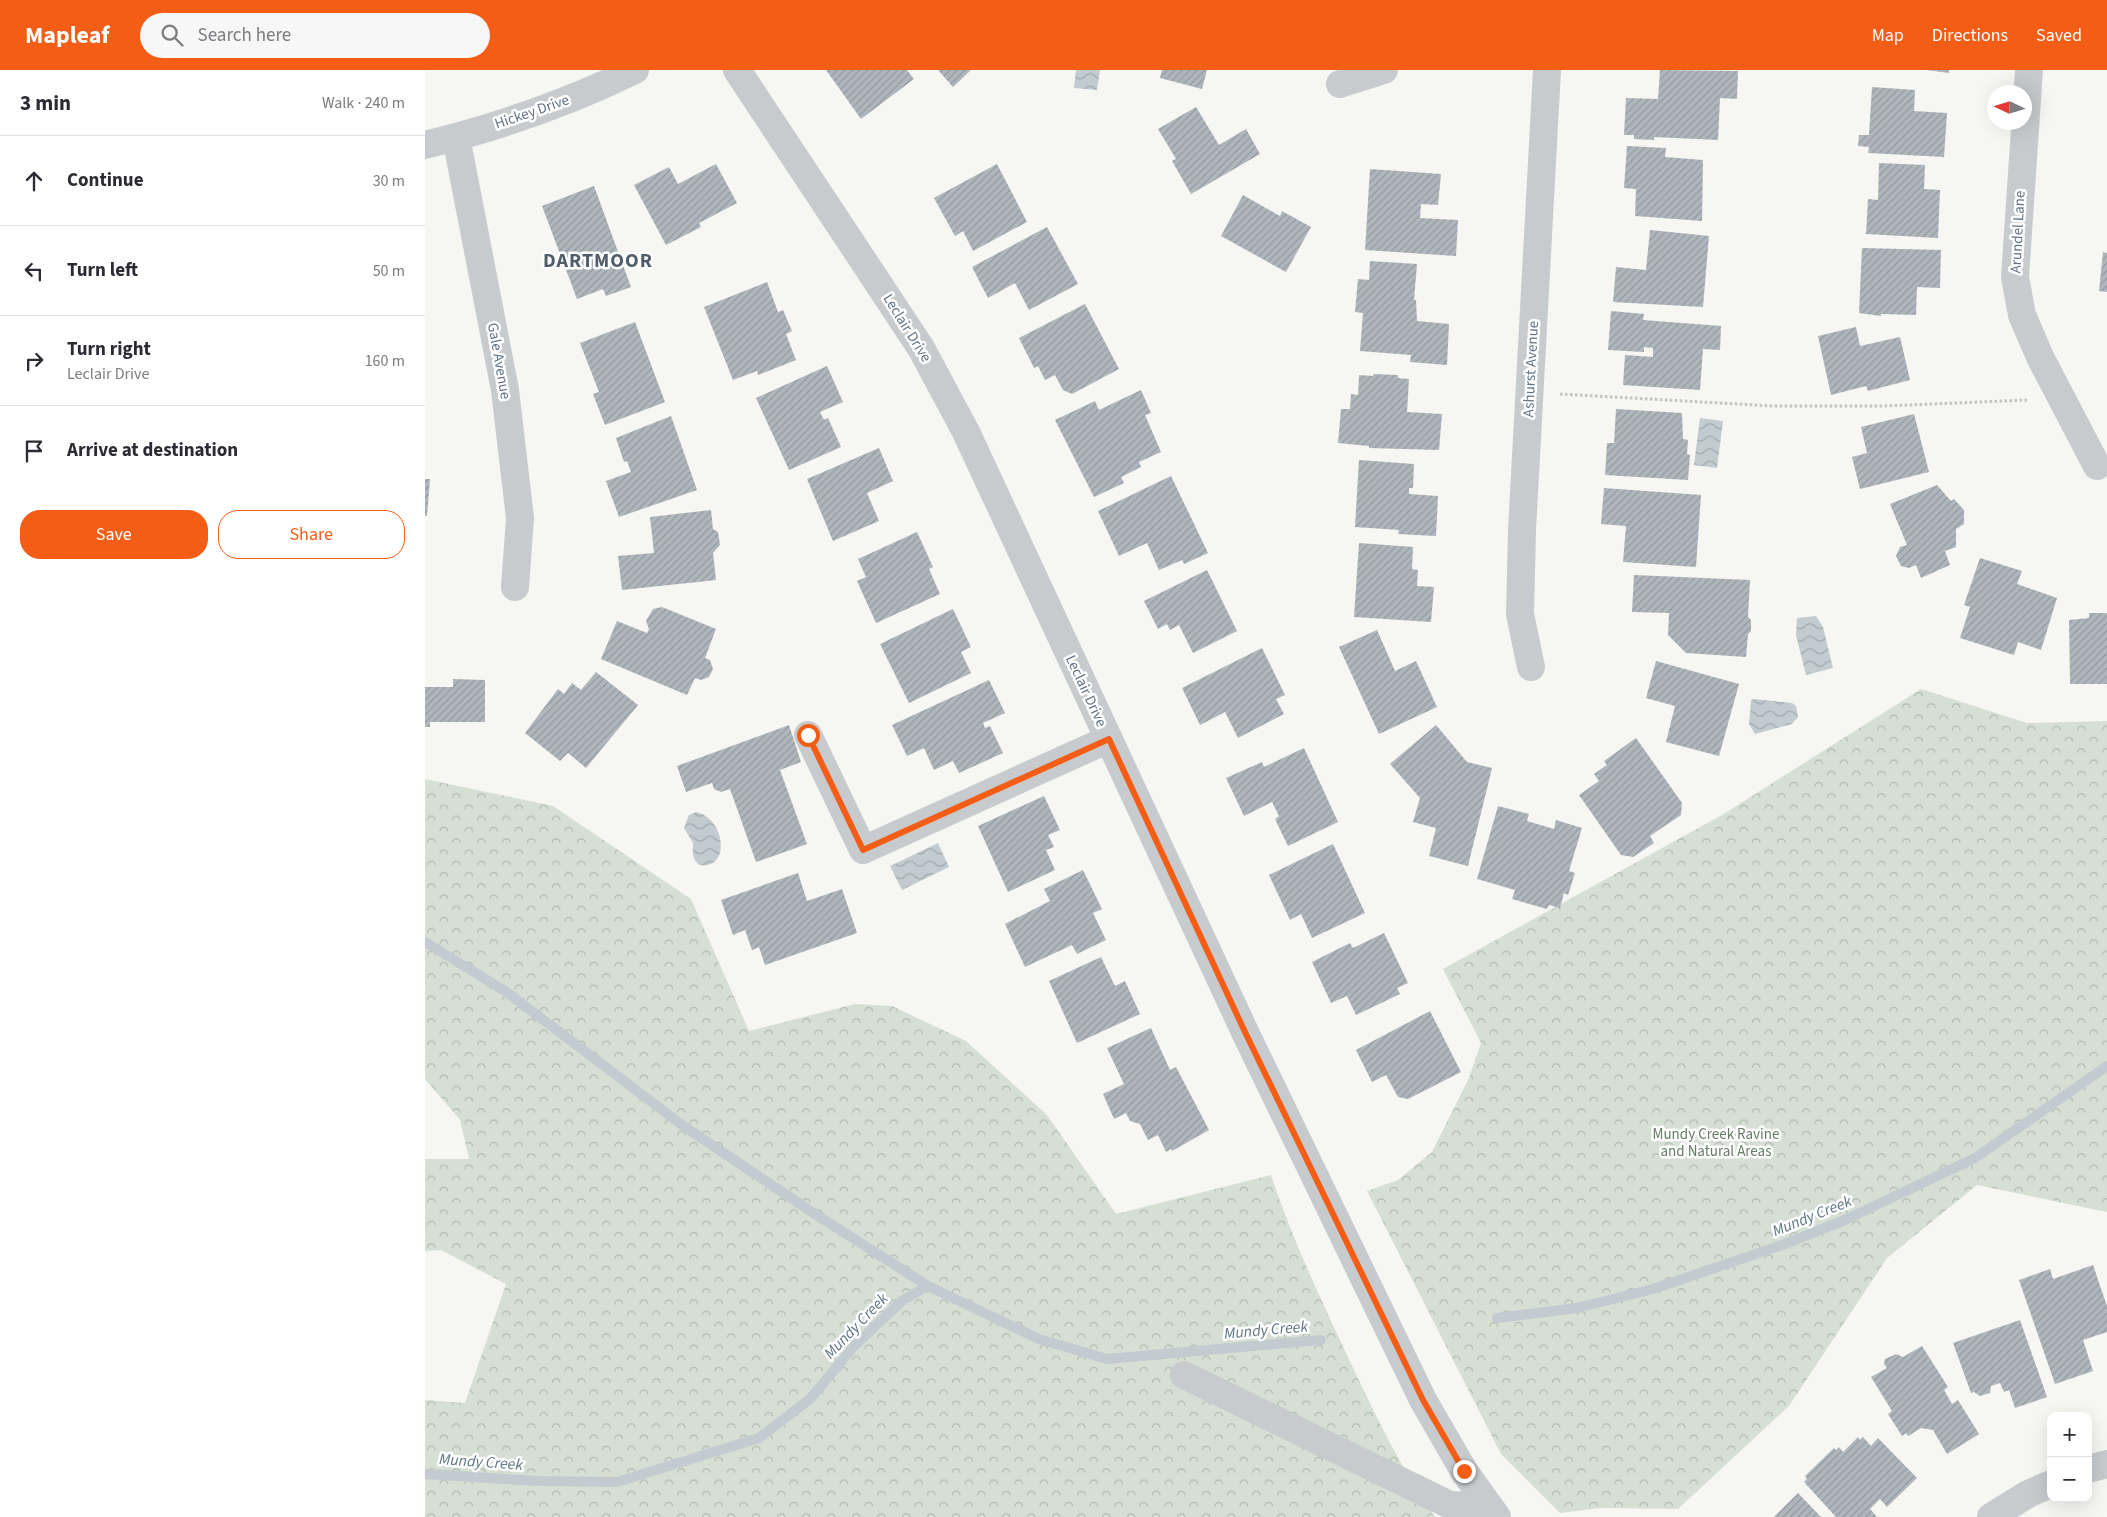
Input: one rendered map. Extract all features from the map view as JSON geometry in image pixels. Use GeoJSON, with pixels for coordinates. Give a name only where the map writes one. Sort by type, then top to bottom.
{"type":"FeatureCollection","features":[{"type":"Feature","properties":{"kind":"street","name":"Hickey Drive"},"geometry":{"type":"LineString","coordinates":[[425,144],[456,137],[571,99],[635,70]]}},
{"type":"Feature","properties":{"kind":"street","name":"Leclair Drive"},"geometry":{"type":"LineString","coordinates":[[737,70],[921,348],[940,382],[970,441],[1245,1032],[1423,1400],[1464,1471],[1492,1511]]}},
{"type":"Feature","properties":{"kind":"street"},"geometry":{"type":"LineString","coordinates":[[1340,84],[1383,70]]}},
{"type":"Feature","properties":{"kind":"street","name":"Ashurst Avenue"},"geometry":{"type":"LineString","coordinates":[[1531,667],[1520,614],[1547,70]]}},
{"type":"Feature","properties":{"kind":"street","name":"Arundel Lane"},"geometry":{"type":"LineString","coordinates":[[2029,70],[2015,277],[2022,315],[2040,357],[2097,466]]}},
{"type":"Feature","properties":{"kind":"street","name":"Gale Avenue"},"geometry":{"type":"LineString","coordinates":[[456,137],[505,390],[520,518],[515,587]]}},
{"type":"Feature","properties":{"kind":"street"},"geometry":{"type":"LineString","coordinates":[[808,735],[863,850],[1109,739]]}},
{"type":"Feature","properties":{"kind":"street"},"geometry":{"type":"LineString","coordinates":[[1185,1375],[1449,1505],[1492,1511]]}},
{"type":"Feature","properties":{"kind":"street"},"geometry":{"type":"LineString","coordinates":[[2092,1468],[2107,1464]]}},
{"type":"Feature","properties":{"kind":"street"},"geometry":{"type":"LineString","coordinates":[[1991,1517],[2028,1494],[2047,1486]]}},
{"type":"Feature","properties":{"kind":"path"},"geometry":{"type":"LineString","coordinates":[[1552,394],[1773,406],[1884,406],[2017,400]]}},
{"type":"Feature","properties":{"kind":"green space","name":"Mundy Creek Ravine and Natural Areas"},"geometry":{"type":"Polygon","coordinates":[[[1921,689],[2027,723],[2107,721],[2107,1212],[1977,1185],[1887,1258],[1789,1406],[1678,1509],[1601,1508],[1560,1513],[1501,1454],[1367,1191],[1398,1180],[1432,1152],[1469,1078],[1481,1043],[1443,969],[1722,815],[1921,689]]]}},
{"type":"Feature","properties":{"kind":"green space"},"geometry":{"type":"Polygon","coordinates":[[[425,779],[553,806],[691,899],[749,1031],[855,1004],[892,1006],[966,1041],[1047,1115],[1116,1214],[1271,1175],[1306,1265],[1366,1396],[1398,1458],[1435,1517],[425,1517],[425,1400],[465,1403],[506,1284],[441,1250],[425,1251],[425,1159],[469,1159],[460,1120],[425,1079],[425,779]]]}},
{"type":"Feature","properties":{"kind":"water"},"geometry":{"type":"Polygon","coordinates":[[[1076,70],[1100,70],[1097,90],[1074,88],[1076,70]]]}},
{"type":"Feature","properties":{"kind":"water"},"geometry":{"type":"Polygon","coordinates":[[[1700,418],[1723,421],[1717,468],[1694,465],[1700,418]]]}},
{"type":"Feature","properties":{"kind":"water"},"geometry":{"type":"Polygon","coordinates":[[[1816,616],[1823,627],[1833,668],[1806,675],[1796,635],[1797,618],[1816,616]]]}},
{"type":"Feature","properties":{"kind":"water"},"geometry":{"type":"Polygon","coordinates":[[[1751,700],[1792,703],[1796,706],[1798,717],[1792,724],[1755,734],[1749,724],[1751,700]]]}},
{"type":"Feature","properties":{"kind":"water"},"geometry":{"type":"Polygon","coordinates":[[[696,812],[706,816],[719,833],[720,852],[716,860],[709,865],[699,865],[696,862],[693,855],[693,843],[684,828],[689,815],[696,812]]]}},
{"type":"Feature","properties":{"kind":"water"},"geometry":{"type":"Polygon","coordinates":[[[938,843],[949,867],[902,890],[890,866],[938,843]]]}},
{"type":"Feature","properties":{"kind":"building"},"geometry":{"type":"Polygon","coordinates":[[[826,70],[907,70],[914,79],[861,119],[826,70]]]}},
{"type":"Feature","properties":{"kind":"building"},"geometry":{"type":"Polygon","coordinates":[[[938,70],[971,70],[953,87],[938,70]]]}},
{"type":"Feature","properties":{"kind":"building"},"geometry":{"type":"Polygon","coordinates":[[[1162,70],[1207,70],[1202,89],[1160,78],[1162,70]]]}},
{"type":"Feature","properties":{"kind":"building"},"geometry":{"type":"Polygon","coordinates":[[[1660,70],[1738,71],[1737,99],[1720,98],[1718,140],[1654,137],[1654,140],[1634,139],[1634,135],[1624,135],[1626,98],[1658,99],[1660,70]]]}},
{"type":"Feature","properties":{"kind":"building"},"geometry":{"type":"Polygon","coordinates":[[[1927,70],[1949,70],[1949,73],[1927,70]]]}},
{"type":"Feature","properties":{"kind":"building"},"geometry":{"type":"Polygon","coordinates":[[[1872,87],[1915,90],[1914,111],[1947,113],[1944,157],[1868,153],[1869,147],[1858,146],[1859,135],[1869,135],[1872,87]]]}},
{"type":"Feature","properties":{"kind":"building"},"geometry":{"type":"Polygon","coordinates":[[[1196,107],[1219,145],[1246,129],[1260,154],[1191,194],[1172,161],[1176,159],[1158,129],[1196,107]]]}},
{"type":"Feature","properties":{"kind":"building"},"geometry":{"type":"Polygon","coordinates":[[[1627,146],[1666,148],[1665,157],[1703,160],[1702,221],[1635,216],[1636,189],[1624,188],[1627,146]]]}},
{"type":"Feature","properties":{"kind":"building"},"geometry":{"type":"Polygon","coordinates":[[[1879,163],[1925,165],[1924,189],[1940,190],[1938,238],[1866,234],[1868,199],[1878,200],[1879,163]]]}},
{"type":"Feature","properties":{"kind":"building"},"geometry":{"type":"Polygon","coordinates":[[[716,164],[737,203],[699,223],[701,227],[666,245],[634,185],[669,167],[678,184],[716,164]]]}},
{"type":"Feature","properties":{"kind":"building"},"geometry":{"type":"Polygon","coordinates":[[[997,164],[1027,222],[973,251],[963,231],[955,236],[934,198],[997,164]]]}},
{"type":"Feature","properties":{"kind":"building"},"geometry":{"type":"Polygon","coordinates":[[[1370,169],[1441,174],[1438,205],[1421,204],[1420,218],[1458,220],[1456,256],[1365,250],[1370,169]]]}},
{"type":"Feature","properties":{"kind":"building"},"geometry":{"type":"Polygon","coordinates":[[[594,186],[631,287],[606,296],[603,289],[577,299],[542,206],[594,186]]]}},
{"type":"Feature","properties":{"kind":"building"},"geometry":{"type":"Polygon","coordinates":[[[1243,195],[1280,216],[1282,211],[1311,227],[1286,272],[1221,236],[1243,195]]]}},
{"type":"Feature","properties":{"kind":"building"},"geometry":{"type":"Polygon","coordinates":[[[1047,227],[1078,284],[1029,310],[1015,283],[988,298],[972,267],[1047,227]]]}},
{"type":"Feature","properties":{"kind":"building"},"geometry":{"type":"Polygon","coordinates":[[[1650,230],[1709,236],[1703,307],[1613,302],[1616,267],[1646,270],[1650,230]]]}},
{"type":"Feature","properties":{"kind":"building"},"geometry":{"type":"Polygon","coordinates":[[[1862,248],[1941,250],[1940,288],[1917,287],[1916,315],[1881,314],[1881,316],[1859,313],[1862,248]]]}},
{"type":"Feature","properties":{"kind":"building"},"geometry":{"type":"Polygon","coordinates":[[[2103,252],[2107,253],[2107,292],[2099,291],[2103,252]]]}},
{"type":"Feature","properties":{"kind":"building"},"geometry":{"type":"Polygon","coordinates":[[[1370,261],[1417,264],[1414,300],[1416,300],[1417,321],[1449,324],[1447,365],[1410,362],[1411,355],[1360,351],[1363,313],[1355,312],[1358,279],[1369,280],[1370,261]]]}},
{"type":"Feature","properties":{"kind":"building"},"geometry":{"type":"Polygon","coordinates":[[[767,282],[778,312],[783,310],[792,331],[786,334],[796,360],[758,375],[757,371],[733,380],[704,307],[767,282]]]}},
{"type":"Feature","properties":{"kind":"building"},"geometry":{"type":"Polygon","coordinates":[[[1085,304],[1119,369],[1072,394],[1063,390],[1055,375],[1045,380],[1038,366],[1034,368],[1019,338],[1085,304]]]}},
{"type":"Feature","properties":{"kind":"building"},"geometry":{"type":"Polygon","coordinates":[[[1611,311],[1644,314],[1643,320],[1721,326],[1720,350],[1703,349],[1700,390],[1623,385],[1625,355],[1653,357],[1653,348],[1644,347],[1644,352],[1608,350],[1611,311]]]}},
{"type":"Feature","properties":{"kind":"building"},"geometry":{"type":"Polygon","coordinates":[[[635,322],[665,402],[605,425],[593,394],[599,392],[580,343],[635,322]]]}},
{"type":"Feature","properties":{"kind":"building"},"geometry":{"type":"Polygon","coordinates":[[[1856,327],[1860,346],[1900,337],[1910,380],[1868,391],[1866,386],[1831,395],[1818,336],[1856,327]]]}},
{"type":"Feature","properties":{"kind":"building"},"geometry":{"type":"Polygon","coordinates":[[[827,366],[843,402],[820,412],[824,420],[828,418],[841,447],[789,470],[756,398],[827,366]]]}},
{"type":"Feature","properties":{"kind":"building"},"geometry":{"type":"Polygon","coordinates":[[[1374,374],[1398,375],[1398,378],[1409,379],[1407,412],[1442,414],[1439,450],[1369,448],[1369,446],[1338,443],[1341,409],[1350,409],[1351,394],[1358,395],[1359,375],[1373,376],[1374,374]]]}},
{"type":"Feature","properties":{"kind":"building"},"geometry":{"type":"Polygon","coordinates":[[[1141,390],[1151,413],[1145,415],[1161,452],[1139,462],[1141,467],[1121,477],[1124,483],[1094,497],[1055,420],[1095,401],[1099,410],[1141,390]]]}},
{"type":"Feature","properties":{"kind":"building"},"geometry":{"type":"Polygon","coordinates":[[[1616,409],[1682,413],[1683,439],[1688,440],[1687,454],[1690,455],[1688,480],[1605,475],[1607,443],[1614,443],[1616,409]]]}},
{"type":"Feature","properties":{"kind":"building"},"geometry":{"type":"Polygon","coordinates":[[[1914,414],[1929,472],[1860,489],[1852,457],[1867,453],[1861,427],[1914,414]]]}},
{"type":"Feature","properties":{"kind":"building"},"geometry":{"type":"Polygon","coordinates":[[[671,416],[697,490],[619,517],[606,481],[631,472],[627,461],[624,462],[616,438],[671,416]]]}},
{"type":"Feature","properties":{"kind":"building"},"geometry":{"type":"Polygon","coordinates":[[[879,448],[893,481],[867,493],[879,521],[833,541],[807,479],[879,448]]]}},
{"type":"Feature","properties":{"kind":"building"},"geometry":{"type":"Polygon","coordinates":[[[1359,460],[1414,464],[1413,488],[1409,488],[1409,494],[1438,496],[1436,536],[1398,534],[1399,530],[1355,527],[1359,460]]]}},
{"type":"Feature","properties":{"kind":"building"},"geometry":{"type":"Polygon","coordinates":[[[1171,476],[1208,553],[1184,564],[1182,560],[1159,570],[1147,543],[1119,556],[1098,511],[1171,476]]]}},
{"type":"Feature","properties":{"kind":"building"},"geometry":{"type":"Polygon","coordinates":[[[425,479],[430,479],[427,516],[425,516],[425,479]]]}},
{"type":"Feature","properties":{"kind":"building"},"geometry":{"type":"Polygon","coordinates":[[[1937,485],[1951,501],[1954,499],[1964,510],[1964,524],[1956,529],[1956,547],[1945,551],[1950,565],[1921,578],[1916,565],[1909,568],[1901,566],[1896,556],[1900,547],[1907,545],[1890,504],[1937,485]]]}},
{"type":"Feature","properties":{"kind":"building"},"geometry":{"type":"Polygon","coordinates":[[[1604,488],[1701,495],[1696,567],[1623,562],[1626,526],[1601,524],[1604,488]]]}},
{"type":"Feature","properties":{"kind":"building"},"geometry":{"type":"Polygon","coordinates":[[[711,510],[713,529],[718,532],[720,545],[713,553],[716,580],[622,590],[618,556],[654,553],[650,517],[711,510]]]}},
{"type":"Feature","properties":{"kind":"building"},"geometry":{"type":"Polygon","coordinates":[[[917,532],[933,567],[929,569],[940,594],[876,623],[857,581],[866,577],[858,559],[917,532]]]}},
{"type":"Feature","properties":{"kind":"building"},"geometry":{"type":"Polygon","coordinates":[[[1359,543],[1413,547],[1412,569],[1418,570],[1417,586],[1434,587],[1431,622],[1354,617],[1359,543]]]}},
{"type":"Feature","properties":{"kind":"building"},"geometry":{"type":"Polygon","coordinates":[[[1980,558],[2022,571],[2017,584],[2057,598],[2041,650],[2018,642],[2014,655],[1960,638],[1970,607],[1964,605],[1980,558]]]}},
{"type":"Feature","properties":{"kind":"building"},"geometry":{"type":"Polygon","coordinates":[[[1207,570],[1237,631],[1193,653],[1179,625],[1170,630],[1167,624],[1158,629],[1144,601],[1207,570]]]}},
{"type":"Feature","properties":{"kind":"building"},"geometry":{"type":"Polygon","coordinates":[[[1634,575],[1750,580],[1748,617],[1751,620],[1751,631],[1748,634],[1746,657],[1686,653],[1668,635],[1669,613],[1632,612],[1634,575]]]}},
{"type":"Feature","properties":{"kind":"building"},"geometry":{"type":"Polygon","coordinates":[[[662,607],[716,629],[705,658],[710,660],[713,669],[709,677],[701,680],[695,678],[687,695],[601,659],[617,621],[647,633],[649,629],[646,621],[653,609],[662,607]]]}},
{"type":"Feature","properties":{"kind":"building"},"geometry":{"type":"Polygon","coordinates":[[[953,609],[971,647],[961,652],[971,673],[909,703],[880,644],[953,609]]]}},
{"type":"Feature","properties":{"kind":"building"},"geometry":{"type":"Polygon","coordinates":[[[2089,613],[2107,613],[2107,684],[2070,684],[2069,620],[2089,618],[2089,613]]]}},
{"type":"Feature","properties":{"kind":"building"},"geometry":{"type":"Polygon","coordinates":[[[1377,630],[1395,671],[1416,661],[1437,707],[1379,734],[1339,647],[1377,630]]]}},
{"type":"Feature","properties":{"kind":"building"},"geometry":{"type":"Polygon","coordinates":[[[1262,648],[1285,695],[1276,699],[1284,714],[1238,738],[1225,712],[1200,725],[1182,688],[1262,648]]]}},
{"type":"Feature","properties":{"kind":"building"},"geometry":{"type":"Polygon","coordinates":[[[1656,661],[1739,684],[1719,756],[1666,742],[1675,706],[1646,698],[1656,661]]]}},
{"type":"Feature","properties":{"kind":"building"},"geometry":{"type":"Polygon","coordinates":[[[596,672],[638,705],[586,768],[568,753],[560,761],[525,733],[558,689],[564,694],[572,683],[581,690],[596,672]]]}},
{"type":"Feature","properties":{"kind":"building"},"geometry":{"type":"Polygon","coordinates":[[[453,679],[485,680],[485,722],[430,722],[430,727],[425,727],[425,687],[453,687],[453,679]]]}},
{"type":"Feature","properties":{"kind":"building"},"geometry":{"type":"Polygon","coordinates":[[[989,680],[1005,713],[983,723],[985,728],[990,726],[1003,753],[959,773],[953,761],[934,770],[924,748],[907,756],[892,725],[989,680]]]}},
{"type":"Feature","properties":{"kind":"building"},"geometry":{"type":"Polygon","coordinates":[[[789,725],[801,762],[780,770],[807,844],[756,862],[730,789],[721,792],[714,789],[712,783],[686,792],[677,766],[789,725]]]}},
{"type":"Feature","properties":{"kind":"building"},"geometry":{"type":"Polygon","coordinates":[[[1436,725],[1467,762],[1492,768],[1468,866],[1429,856],[1436,828],[1413,822],[1420,798],[1390,764],[1436,725]]]}},
{"type":"Feature","properties":{"kind":"building"},"geometry":{"type":"Polygon","coordinates":[[[1636,738],[1682,803],[1681,815],[1650,836],[1654,843],[1633,857],[1621,855],[1579,795],[1599,781],[1594,774],[1607,765],[1604,761],[1636,738]]]}},
{"type":"Feature","properties":{"kind":"building"},"geometry":{"type":"Polygon","coordinates":[[[1304,748],[1338,822],[1288,846],[1275,819],[1279,816],[1272,802],[1244,816],[1226,778],[1262,762],[1264,767],[1304,748]]]}},
{"type":"Feature","properties":{"kind":"building"},"geometry":{"type":"Polygon","coordinates":[[[1044,796],[1060,830],[1048,835],[1054,847],[1046,850],[1055,870],[1008,892],[978,826],[1044,796]]]}},
{"type":"Feature","properties":{"kind":"building"},"geometry":{"type":"Polygon","coordinates":[[[1498,806],[1529,814],[1527,821],[1554,829],[1556,820],[1582,828],[1569,871],[1575,873],[1568,895],[1564,893],[1560,908],[1549,905],[1547,909],[1512,899],[1515,890],[1477,879],[1498,806]]]}},
{"type":"Feature","properties":{"kind":"building"},"geometry":{"type":"Polygon","coordinates":[[[1333,844],[1365,913],[1312,938],[1301,914],[1290,920],[1269,875],[1333,844]]]}},
{"type":"Feature","properties":{"kind":"building"},"geometry":{"type":"Polygon","coordinates":[[[1083,870],[1102,909],[1093,913],[1106,940],[1077,954],[1072,945],[1025,967],[1005,924],[1050,901],[1044,889],[1083,870]]]}},
{"type":"Feature","properties":{"kind":"building"},"geometry":{"type":"Polygon","coordinates":[[[798,873],[807,901],[842,889],[857,933],[765,965],[759,947],[752,950],[745,930],[733,935],[721,900],[798,873]]]}},
{"type":"Feature","properties":{"kind":"building"},"geometry":{"type":"Polygon","coordinates":[[[1384,933],[1408,983],[1397,988],[1400,994],[1356,1015],[1347,996],[1331,1003],[1312,962],[1350,943],[1353,948],[1384,933]]]}},
{"type":"Feature","properties":{"kind":"building"},"geometry":{"type":"Polygon","coordinates":[[[1101,957],[1115,986],[1125,981],[1140,1014],[1077,1043],[1049,981],[1101,957]]]}},
{"type":"Feature","properties":{"kind":"building"},"geometry":{"type":"Polygon","coordinates":[[[1430,1011],[1461,1072],[1408,1099],[1398,1097],[1386,1075],[1372,1082],[1356,1050],[1430,1011]]]}},
{"type":"Feature","properties":{"kind":"building"},"geometry":{"type":"Polygon","coordinates":[[[1151,1028],[1170,1070],[1176,1067],[1209,1130],[1172,1151],[1171,1149],[1166,1152],[1158,1135],[1148,1140],[1140,1124],[1130,1121],[1126,1113],[1114,1119],[1103,1094],[1124,1084],[1107,1048],[1151,1028]]]}},
{"type":"Feature","properties":{"kind":"building"},"geometry":{"type":"Polygon","coordinates":[[[2093,1265],[2107,1306],[2107,1332],[2083,1340],[2093,1371],[2055,1384],[2019,1280],[2050,1269],[2053,1279],[2093,1265]]]}},
{"type":"Feature","properties":{"kind":"building"},"geometry":{"type":"Polygon","coordinates":[[[2020,1320],[2047,1397],[2015,1408],[2009,1390],[2004,1392],[2000,1383],[1991,1386],[1990,1393],[1980,1396],[1974,1392],[1971,1393],[1953,1343],[2020,1320]]]}},
{"type":"Feature","properties":{"kind":"building"},"geometry":{"type":"Polygon","coordinates":[[[1922,1346],[1948,1387],[1944,1390],[1952,1404],[1958,1400],[1979,1434],[1947,1454],[1933,1430],[1921,1428],[1908,1436],[1906,1433],[1902,1436],[1888,1414],[1892,1411],[1871,1377],[1887,1368],[1884,1364],[1885,1359],[1896,1354],[1903,1357],[1922,1346]]]}},
{"type":"Feature","properties":{"kind":"building"},"geometry":{"type":"Polygon","coordinates":[[[1858,1437],[1860,1440],[1863,1437],[1871,1446],[1878,1438],[1917,1478],[1887,1507],[1880,1499],[1870,1509],[1877,1517],[1836,1517],[1804,1482],[1807,1479],[1805,1476],[1834,1448],[1836,1450],[1839,1447],[1843,1452],[1858,1437]]]}},
{"type":"Feature","properties":{"kind":"building"},"geometry":{"type":"Polygon","coordinates":[[[1798,1493],[1821,1517],[1774,1517],[1798,1493]]]}},
{"type":"Feature","properties":{"kind":"waterway"},"geometry":{"type":"LineString","coordinates":[[425,942],[508,993],[682,1125],[815,1214],[928,1286],[1039,1339],[1107,1359],[1321,1340]]}},
{"type":"Feature","properties":{"kind":"waterway","name":"Mundy Creek"},"geometry":{"type":"LineString","coordinates":[[1497,1318],[1577,1308],[1653,1289],[1785,1244],[1847,1219],[1975,1158],[2107,1066]]}},
{"type":"Feature","properties":{"kind":"waterway","name":"Mundy Creek"},"geometry":{"type":"LineString","coordinates":[[425,1474],[538,1481],[617,1482],[759,1438],[811,1398],[855,1345],[903,1300],[928,1286]]}},
{"type":"Feature","properties":{"kind":"district","name":"DARTMOOR"},"geometry":{"type":"Point","coordinates":[598,261]}},
{"type":"Feature","properties":{"kind":"route"},"geometry":{"type":"LineString","coordinates":[[808,735],[863,850],[1109,739],[1245,1032],[1423,1400],[1464,1471]]}}]}
